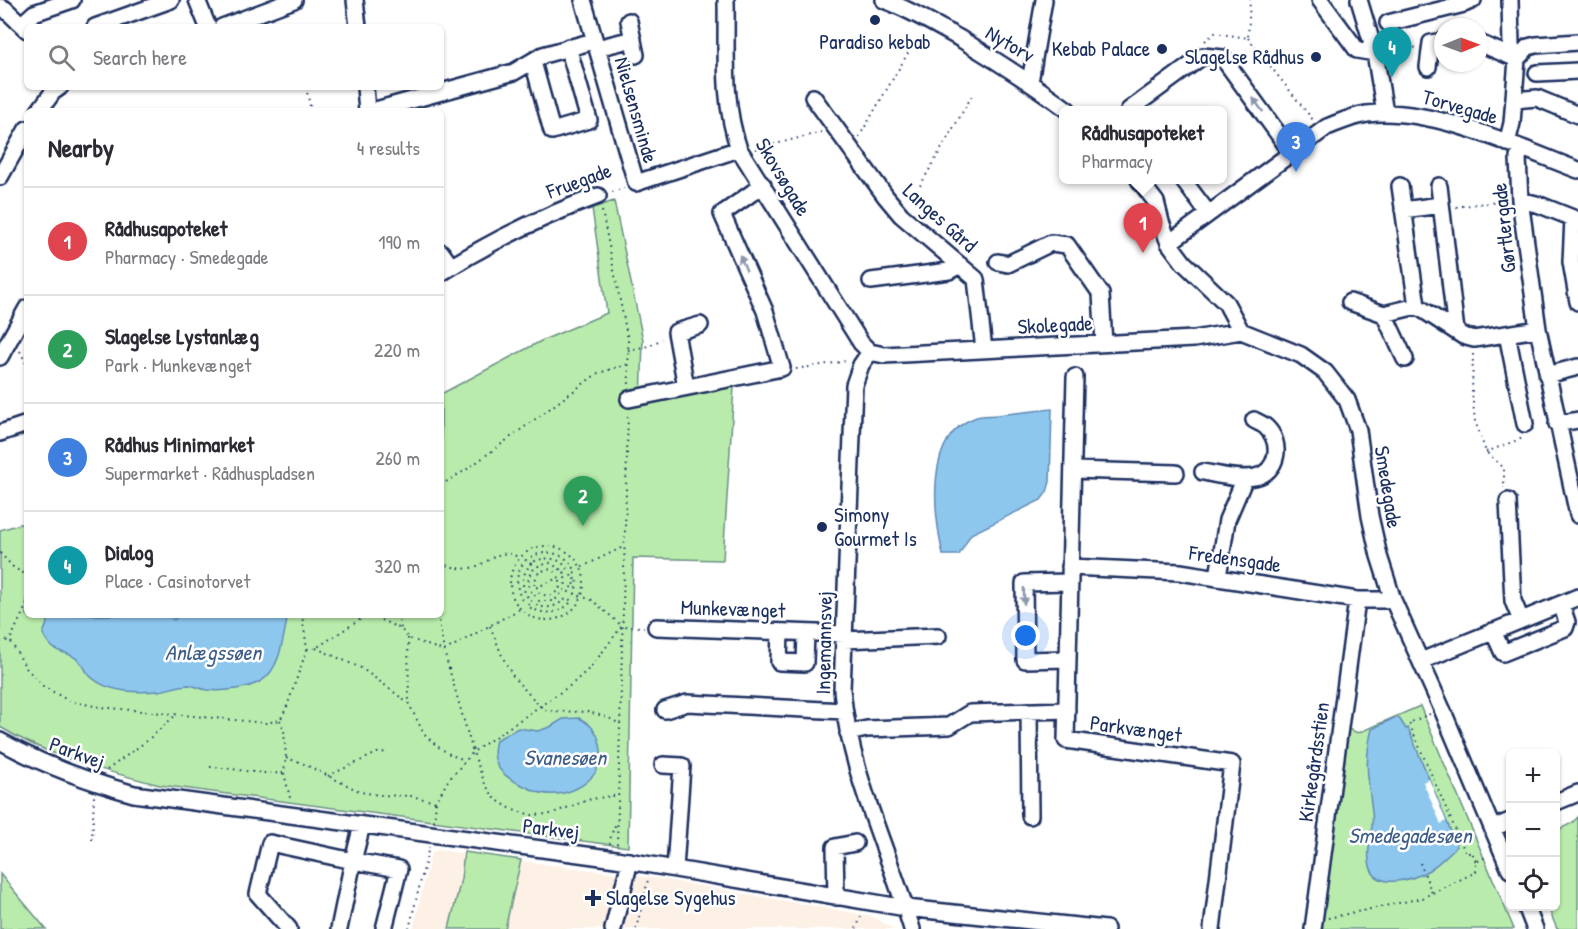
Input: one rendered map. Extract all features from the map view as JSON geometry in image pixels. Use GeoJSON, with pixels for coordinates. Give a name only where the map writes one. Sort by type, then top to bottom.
{"type":"FeatureCollection","features":[{"type":"Feature","properties":{"kind":"street"},"geometry":{"type":"LineString","coordinates":[[26,24],[34,13],[72,0]]}},
{"type":"Feature","properties":{"kind":"street"},"geometry":{"type":"LineString","coordinates":[[103,24],[171,0]]}},
{"type":"Feature","properties":{"kind":"street"},"geometry":{"type":"LineString","coordinates":[[197,0],[207,24]]}},
{"type":"Feature","properties":{"kind":"street"},"geometry":{"type":"LineString","coordinates":[[230,24],[294,0]]}},
{"type":"Feature","properties":{"kind":"street"},"geometry":{"type":"LineString","coordinates":[[355,0],[358,24]]}},
{"type":"Feature","properties":{"kind":"street","name":"Nielsensminde"},"geometry":{"type":"LineString","coordinates":[[583,0],[636,183]]}},
{"type":"Feature","properties":{"kind":"street","name":"Skovsøgade"},"geometry":{"type":"LineString","coordinates":[[726,0],[727,96],[731,121],[743,155],[861,343],[870,352]]}},
{"type":"Feature","properties":{"kind":"street","name":"Nytorv"},"geometry":{"type":"LineString","coordinates":[[884,0],[913,5],[1030,82],[1044,0]]}},
{"type":"Feature","properties":{"kind":"street"},"geometry":{"type":"LineString","coordinates":[[1320,0],[1357,50],[1376,56]]}},
{"type":"Feature","properties":{"kind":"street"},"geometry":{"type":"LineString","coordinates":[[1359,0],[1376,56],[1385,113]]}},
{"type":"Feature","properties":{"kind":"street"},"geometry":{"type":"LineString","coordinates":[[1388,23],[1473,0]]}},
{"type":"Feature","properties":{"kind":"street"},"geometry":{"type":"LineString","coordinates":[[1507,143],[1512,123],[1516,58],[1511,46],[1510,0]]}},
{"type":"Feature","properties":{"kind":"street"},"geometry":{"type":"LineString","coordinates":[[0,7],[24,27]]}},
{"type":"Feature","properties":{"kind":"street"},"geometry":{"type":"LineString","coordinates":[[629,21],[636,55]]}},
{"type":"Feature","properties":{"kind":"street"},"geometry":{"type":"LineString","coordinates":[[383,108],[514,72],[543,55],[568,47],[633,39]]}},
{"type":"Feature","properties":{"kind":"street"},"geometry":{"type":"LineString","coordinates":[[1516,58],[1528,47],[1578,42]]}},
{"type":"Feature","properties":{"kind":"street"},"geometry":{"type":"LineString","coordinates":[[533,62],[552,131],[589,120],[568,47]]}},
{"type":"Feature","properties":{"kind":"street"},"geometry":{"type":"LineString","coordinates":[[1488,47],[1516,58]]}},
{"type":"Feature","properties":{"kind":"street"},"geometry":{"type":"LineString","coordinates":[[1428,67],[1434,50]]}},
{"type":"Feature","properties":{"kind":"street"},"geometry":{"type":"LineString","coordinates":[[1136,106],[1203,56],[1223,58],[1292,153]]}},
{"type":"Feature","properties":{"kind":"street"},"geometry":{"type":"LineString","coordinates":[[1538,73],[1578,71]]}},
{"type":"Feature","properties":{"kind":"street"},"geometry":{"type":"LineString","coordinates":[[1030,82],[1061,106]]}},
{"type":"Feature","properties":{"kind":"street"},"geometry":{"type":"LineString","coordinates":[[41,108],[56,90]]}},
{"type":"Feature","properties":{"kind":"street"},"geometry":{"type":"LineString","coordinates":[[364,90],[367,108]]}},
{"type":"Feature","properties":{"kind":"street","name":"Langes Gård"},"geometry":{"type":"LineString","coordinates":[[813,97],[834,129],[901,215],[976,279],[984,350]]}},
{"type":"Feature","properties":{"kind":"street"},"geometry":{"type":"LineString","coordinates":[[1514,100],[1537,98],[1578,115]]}},
{"type":"Feature","properties":{"kind":"street","name":"Torvegade"},"geometry":{"type":"LineString","coordinates":[[1169,243],[1325,129],[1349,118],[1385,113],[1414,115],[1522,148],[1578,170]]}},
{"type":"Feature","properties":{"kind":"street"},"geometry":{"type":"LineString","coordinates":[[0,177],[24,134]]}},
{"type":"Feature","properties":{"kind":"street","name":"Gørtlergade"},"geometry":{"type":"LineString","coordinates":[[1522,148],[1518,158],[1520,200],[1538,329],[1577,507]]}},
{"type":"Feature","properties":{"kind":"street","name":"Fruegade"},"geometry":{"type":"LineString","coordinates":[[636,183],[743,155]]}},
{"type":"Feature","properties":{"kind":"street"},"geometry":{"type":"LineString","coordinates":[[1142,184],[1156,202],[1169,243],[1184,264],[1226,303],[1241,331]]}},
{"type":"Feature","properties":{"kind":"street"},"geometry":{"type":"LineString","coordinates":[[1187,184],[1208,213]]}},
{"type":"Feature","properties":{"kind":"street"},"geometry":{"type":"LineString","coordinates":[[629,399],[782,368],[765,311],[722,214],[763,185]]}},
{"type":"Feature","properties":{"kind":"street"},"geometry":{"type":"LineString","coordinates":[[1400,186],[1416,306]]}},
{"type":"Feature","properties":{"kind":"street"},"geometry":{"type":"LineString","coordinates":[[1439,186],[1456,331]]}},
{"type":"Feature","properties":{"kind":"street","name":"Fruegade"},"geometry":{"type":"LineString","coordinates":[[446,270],[500,238],[549,213],[598,196]]}},
{"type":"Feature","properties":{"kind":"street"},"geometry":{"type":"LineString","coordinates":[[1520,200],[1576,218],[1571,262],[1578,302]]}},
{"type":"Feature","properties":{"kind":"street"},"geometry":{"type":"LineString","coordinates":[[1403,210],[1441,205]]}},
{"type":"Feature","properties":{"kind":"street"},"geometry":{"type":"LineString","coordinates":[[998,262],[1008,264],[1051,243],[1067,245],[1101,294],[1104,344]]}},
{"type":"Feature","properties":{"kind":"street"},"geometry":{"type":"LineString","coordinates":[[872,281],[949,272],[960,265]]}},
{"type":"Feature","properties":{"kind":"street"},"geometry":{"type":"LineString","coordinates":[[1350,302],[1384,314],[1416,306],[1463,336],[1474,339],[1538,329]]}},
{"type":"Feature","properties":{"kind":"street"},"geometry":{"type":"LineString","coordinates":[[1384,314],[1405,358]]}},
{"type":"Feature","properties":{"kind":"street"},"geometry":{"type":"LineString","coordinates":[[686,387],[676,332],[700,325]]}},
{"type":"Feature","properties":{"kind":"street"},"geometry":{"type":"LineString","coordinates":[[0,357],[21,330]]}},
{"type":"Feature","properties":{"kind":"street","name":"Skolegade"},"geometry":{"type":"LineString","coordinates":[[870,352],[884,355],[1194,339],[1241,331]]}},
{"type":"Feature","properties":{"kind":"street","name":"Smedegade"},"geometry":{"type":"LineString","coordinates":[[1241,331],[1301,355],[1325,372],[1347,399],[1358,430],[1370,516],[1379,556],[1393,600],[1506,860]]}},
{"type":"Feature","properties":{"kind":"street"},"geometry":{"type":"LineString","coordinates":[[1507,334],[1526,424]]}},
{"type":"Feature","properties":{"kind":"street","name":"Ingemannsvej"},"geometry":{"type":"LineString","coordinates":[[870,352],[861,365],[854,386],[842,690],[848,733],[867,803],[912,929]]}},
{"type":"Feature","properties":{"kind":"street"},"geometry":{"type":"LineString","coordinates":[[1547,375],[1578,368]]}},
{"type":"Feature","properties":{"kind":"street","name":"Parkvænget"},"geometry":{"type":"LineString","coordinates":[[1075,377],[1066,740],[1232,764],[1212,929]]}},
{"type":"Feature","properties":{"kind":"street"},"geometry":{"type":"LineString","coordinates":[[1203,472],[1245,478],[1258,476],[1268,471],[1275,460],[1277,448],[1266,427],[1254,420]]}},
{"type":"Feature","properties":{"kind":"street"},"geometry":{"type":"LineString","coordinates":[[1557,424],[1578,420]]}},
{"type":"Feature","properties":{"kind":"street"},"geometry":{"type":"LineString","coordinates":[[0,433],[24,425]]}},
{"type":"Feature","properties":{"kind":"street"},"geometry":{"type":"LineString","coordinates":[[1073,470],[1176,473]]}},
{"type":"Feature","properties":{"kind":"street"},"geometry":{"type":"LineString","coordinates":[[1218,577],[1227,520],[1245,478]]}},
{"type":"Feature","properties":{"kind":"street"},"geometry":{"type":"LineString","coordinates":[[1508,501],[1513,601],[1521,620]]}},
{"type":"Feature","properties":{"kind":"street","name":"Fredensgade"},"geometry":{"type":"LineString","coordinates":[[1068,659],[1025,660],[1024,583],[1070,575],[1180,572],[1357,600],[1393,600]]}},
{"type":"Feature","properties":{"kind":"street"},"geometry":{"type":"LineString","coordinates":[[1421,661],[1578,597]]}},
{"type":"Feature","properties":{"kind":"street","name":"Kirkegårdsstien"},"geometry":{"type":"LineString","coordinates":[[1314,925],[1357,600]]}},
{"type":"Feature","properties":{"kind":"street"},"geometry":{"type":"LineString","coordinates":[[1493,631],[1503,653],[1565,628],[1567,621],[1562,604]]}},
{"type":"Feature","properties":{"kind":"street","name":"Munkevænget"},"geometry":{"type":"LineString","coordinates":[[656,627],[806,633],[844,637],[938,636]]}},
{"type":"Feature","properties":{"kind":"street"},"geometry":{"type":"LineString","coordinates":[[780,632],[779,663],[805,663],[806,633]]}},
{"type":"Feature","properties":{"kind":"street"},"geometry":{"type":"LineString","coordinates":[[666,710],[687,703],[844,711]]}},
{"type":"Feature","properties":{"kind":"street"},"geometry":{"type":"LineString","coordinates":[[848,733],[867,729],[949,726],[970,713],[1067,710]]}},
{"type":"Feature","properties":{"kind":"street"},"geometry":{"type":"LineString","coordinates":[[1029,711],[1030,816]]}},
{"type":"Feature","properties":{"kind":"street","name":"Parkvej"},"geometry":{"type":"LineString","coordinates":[[0,741],[34,760],[95,784],[134,794],[630,861],[906,908],[1106,929]]}},
{"type":"Feature","properties":{"kind":"street"},"geometry":{"type":"LineString","coordinates":[[663,765],[682,766],[675,869]]}},
{"type":"Feature","properties":{"kind":"street"},"geometry":{"type":"LineString","coordinates":[[1560,800],[1578,793]]}},
{"type":"Feature","properties":{"kind":"street"},"geometry":{"type":"LineString","coordinates":[[1493,828],[1506,823]]}},
{"type":"Feature","properties":{"kind":"street"},"geometry":{"type":"LineString","coordinates":[[339,929],[362,825]]}},
{"type":"Feature","properties":{"kind":"street"},"geometry":{"type":"LineString","coordinates":[[289,929],[258,894],[270,843],[399,870],[384,929]]}},
{"type":"Feature","properties":{"kind":"street"},"geometry":{"type":"LineString","coordinates":[[836,897],[835,847],[855,843]]}},
{"type":"Feature","properties":{"kind":"street"},"geometry":{"type":"LineString","coordinates":[[613,929],[630,861]]}},
{"type":"Feature","properties":{"kind":"street"},"geometry":{"type":"LineString","coordinates":[[1528,911],[1535,929]]}},
{"type":"Feature","properties":{"kind":"path"},"geometry":{"type":"LineString","coordinates":[[1248,38],[1250,0]]}},
{"type":"Feature","properties":{"kind":"path"},"geometry":{"type":"LineString","coordinates":[[1198,46],[1215,33],[1248,38],[1325,129]]}},
{"type":"Feature","properties":{"kind":"path"},"geometry":{"type":"LineString","coordinates":[[1376,56],[1434,43]]}},
{"type":"Feature","properties":{"kind":"path"},"geometry":{"type":"LineString","coordinates":[[851,150],[908,53]]}},
{"type":"Feature","properties":{"kind":"path"},"geometry":{"type":"LineString","coordinates":[[307,90],[310,108]]}},
{"type":"Feature","properties":{"kind":"path"},"geometry":{"type":"LineString","coordinates":[[917,191],[974,94]]}},
{"type":"Feature","properties":{"kind":"path"},"geometry":{"type":"LineString","coordinates":[[743,155],[757,147],[834,129]]}},
{"type":"Feature","properties":{"kind":"path","name":"Fruegade"},"geometry":{"type":"LineString","coordinates":[[598,196],[636,183]]}},
{"type":"Feature","properties":{"kind":"path"},"geometry":{"type":"LineString","coordinates":[[598,196],[628,340],[629,364],[618,836]]}},
{"type":"Feature","properties":{"kind":"path"},"geometry":{"type":"LineString","coordinates":[[1441,205],[1451,207],[1520,200]]}},
{"type":"Feature","properties":{"kind":"path"},"geometry":{"type":"LineString","coordinates":[[628,350],[649,346],[676,332]]}},
{"type":"Feature","properties":{"kind":"path"},"geometry":{"type":"LineString","coordinates":[[1474,339],[1472,393],[1475,421],[1486,452],[1504,468],[1504,496],[1508,501]]}},
{"type":"Feature","properties":{"kind":"path"},"geometry":{"type":"LineString","coordinates":[[782,368],[787,370],[846,361],[861,365]]}},
{"type":"Feature","properties":{"kind":"path"},"geometry":{"type":"LineString","coordinates":[[444,482],[466,470],[598,373],[629,364]]}},
{"type":"Feature","properties":{"kind":"path"},"geometry":{"type":"LineString","coordinates":[[546,546],[560,549],[572,556],[581,568],[584,582],[582,597],[576,606],[562,617],[547,620],[533,618],[520,609],[513,597],[510,584],[513,570],[520,558],[532,549],[546,546]]}},
{"type":"Feature","properties":{"kind":"path"},"geometry":{"type":"LineString","coordinates":[[581,568],[625,546]]}},
{"type":"Feature","properties":{"kind":"path"},"geometry":{"type":"LineString","coordinates":[[0,553],[14,568],[24,573]]}},
{"type":"Feature","properties":{"kind":"path"},"geometry":{"type":"LineString","coordinates":[[444,564],[469,568],[499,554],[511,553],[520,558]]}},
{"type":"Feature","properties":{"kind":"path"},"geometry":{"type":"LineString","coordinates":[[531,557],[541,553],[555,553],[563,556],[576,572],[571,574],[572,579],[578,579],[575,594],[592,600],[622,626],[656,627]]}},
{"type":"Feature","properties":{"kind":"path"},"geometry":{"type":"LineString","coordinates":[[553,580],[551,577],[560,569],[554,564],[546,563],[538,566],[535,561],[552,559],[568,570],[564,573],[566,582],[564,591],[554,601],[539,601],[537,605],[553,607],[567,598],[576,606]]}},
{"type":"Feature","properties":{"kind":"path"},"geometry":{"type":"LineString","coordinates":[[522,600],[517,589],[517,576],[526,560],[531,564],[523,577],[523,588],[531,602],[527,606],[542,613],[551,613],[563,609],[572,601]]}},
{"type":"Feature","properties":{"kind":"path"},"geometry":{"type":"LineString","coordinates":[[534,568],[528,582],[534,596],[538,592],[546,596],[555,594],[561,582],[560,577],[535,588],[534,586],[539,572],[548,569],[556,572]]}},
{"type":"Feature","properties":{"kind":"path"},"geometry":{"type":"LineString","coordinates":[[564,591],[570,592],[572,584],[577,584]]}},
{"type":"Feature","properties":{"kind":"path"},"geometry":{"type":"LineString","coordinates":[[399,618],[401,629],[408,638],[444,651],[520,609]]}},
{"type":"Feature","properties":{"kind":"path"},"geometry":{"type":"LineString","coordinates":[[10,640],[24,610]]}},
{"type":"Feature","properties":{"kind":"path"},"geometry":{"type":"LineString","coordinates":[[10,640],[26,668],[44,686],[69,701],[100,707],[266,723],[279,720],[286,709],[307,649],[302,618]]}},
{"type":"Feature","properties":{"kind":"path"},"geometry":{"type":"LineString","coordinates":[[307,649],[316,648],[363,618]]}},
{"type":"Feature","properties":{"kind":"path"},"geometry":{"type":"LineString","coordinates":[[375,618],[401,629]]}},
{"type":"Feature","properties":{"kind":"path"},"geometry":{"type":"LineString","coordinates":[[438,618],[444,651],[472,752],[495,799],[513,810],[532,815],[550,814],[591,800],[619,795]]}},
{"type":"Feature","properties":{"kind":"path"},"geometry":{"type":"LineString","coordinates":[[490,626],[514,678],[539,705],[547,711],[588,712],[607,717],[620,724]]}},
{"type":"Feature","properties":{"kind":"path"},"geometry":{"type":"LineString","coordinates":[[409,929],[432,835],[436,802],[447,782],[472,752],[571,685],[591,667],[622,626]]}},
{"type":"Feature","properties":{"kind":"path"},"geometry":{"type":"LineString","coordinates":[[408,638],[409,704],[424,734],[451,755],[465,760]]}},
{"type":"Feature","properties":{"kind":"path"},"geometry":{"type":"LineString","coordinates":[[0,642],[10,640]]}},
{"type":"Feature","properties":{"kind":"path"},"geometry":{"type":"LineString","coordinates":[[316,648],[361,668],[409,704]]}},
{"type":"Feature","properties":{"kind":"path"},"geometry":{"type":"LineString","coordinates":[[1314,925],[1381,905],[1409,902],[1476,872],[1476,862],[1472,852],[1466,854],[1409,723],[1442,709]]}},
{"type":"Feature","properties":{"kind":"path"},"geometry":{"type":"LineString","coordinates":[[92,840],[95,784],[109,768],[148,740],[177,714]]}},
{"type":"Feature","properties":{"kind":"path"},"geometry":{"type":"LineString","coordinates":[[279,720],[284,730],[286,758],[284,773],[291,800],[289,815]]}},
{"type":"Feature","properties":{"kind":"path"},"geometry":{"type":"LineString","coordinates":[[328,776],[377,753],[387,752]]}},
{"type":"Feature","properties":{"kind":"path"},"geometry":{"type":"LineString","coordinates":[[286,758],[302,763],[362,792],[411,796],[436,802]]}},
{"type":"Feature","properties":{"kind":"path"},"geometry":{"type":"LineString","coordinates":[[210,767],[265,774],[284,773]]}},
{"type":"Feature","properties":{"kind":"path"},"geometry":{"type":"LineString","coordinates":[[609,858],[611,835],[618,818]]}},
{"type":"Feature","properties":{"kind":"path"},"geometry":{"type":"LineString","coordinates":[[1476,862],[1502,850]]}},
{"type":"Feature","properties":{"kind":"path"},"geometry":{"type":"LineString","coordinates":[[1420,863],[1432,893]]}},
{"type":"Feature","properties":{"kind":"path"},"geometry":{"type":"LineString","coordinates":[[636,929],[651,865]]}},
{"type":"Feature","properties":{"kind":"path"},"geometry":{"type":"LineString","coordinates":[[856,929],[861,917]]}},
{"type":"Feature","properties":{"kind":"shaded area","name":"Slagelse Sygehus"},"geometry":{"type":"Polygon","coordinates":[[[437,850],[660,879],[871,916],[894,929],[413,929],[431,854],[437,850]]]}},
{"type":"Feature","properties":{"kind":"green space"},"geometry":{"type":"Polygon","coordinates":[[[614,201],[643,340],[641,403],[734,387],[723,560],[633,558],[628,847],[160,785],[58,755],[0,727],[0,530],[24,523],[24,618],[444,618],[444,392],[541,341],[607,313],[592,208],[614,201]]]}},
{"type":"Feature","properties":{"kind":"green space"},"geometry":{"type":"Polygon","coordinates":[[[1420,706],[1514,929],[1319,929],[1346,728],[1358,733],[1420,706]]]}},
{"type":"Feature","properties":{"kind":"green space"},"geometry":{"type":"Polygon","coordinates":[[[1578,817],[1578,929],[1557,929],[1550,911],[1560,911],[1560,829],[1578,817]]]}},
{"type":"Feature","properties":{"kind":"green space"},"geometry":{"type":"Polygon","coordinates":[[[464,852],[521,860],[505,929],[449,929],[461,879],[464,852]]]}},
{"type":"Feature","properties":{"kind":"green space"},"geometry":{"type":"Polygon","coordinates":[[[0,874],[46,929],[0,929],[0,874]]]}},
{"type":"Feature","properties":{"kind":"water"},"geometry":{"type":"Polygon","coordinates":[[[1052,409],[1050,482],[1047,492],[1041,500],[971,534],[959,555],[943,555],[937,519],[936,478],[947,442],[958,428],[977,417],[1052,409]]]}},
{"type":"Feature","properties":{"kind":"water","name":"Anlægssøen"},"geometry":{"type":"Polygon","coordinates":[[[49,618],[172,618],[174,620],[176,618],[287,618],[277,660],[268,676],[242,688],[213,691],[189,685],[140,692],[103,685],[89,675],[74,656],[56,650],[47,642],[43,634],[49,618]]]}},
{"type":"Feature","properties":{"kind":"water","name":"Svanesøen"},"geometry":{"type":"Polygon","coordinates":[[[579,718],[594,731],[599,739],[601,750],[596,771],[582,785],[562,793],[541,793],[510,779],[499,769],[494,756],[496,740],[518,728],[538,731],[563,719],[579,718]]]}},
{"type":"Feature","properties":{"kind":"water","name":"Smedegadesøen"},"geometry":{"type":"Polygon","coordinates":[[[1399,718],[1406,729],[1408,728],[1457,846],[1422,874],[1405,880],[1387,881],[1374,874],[1370,866],[1369,846],[1373,818],[1367,760],[1372,729],[1399,718]]]}},
{"type":"Feature","properties":{"kind":"pier"},"geometry":{"type":"Polygon","coordinates":[[[1429,779],[1446,821],[1441,824],[1423,782],[1429,779]]]}},
{"type":"Feature","properties":{"kind":"place","name":"Paradiso kebab"},"geometry":{"type":"Point","coordinates":[875,20]}},
{"type":"Feature","properties":{"kind":"place","name":"Kebab Palace"},"geometry":{"type":"Point","coordinates":[1162,49]}},
{"type":"Feature","properties":{"kind":"place","name":"Slagelse Rådhus"},"geometry":{"type":"Point","coordinates":[1316,57]}},
{"type":"Feature","properties":{"kind":"place","name":"Dialog"},"geometry":{"type":"Point","coordinates":[1392,77]}},
{"type":"Feature","properties":{"kind":"place","name":"Rådhus Minimarket"},"geometry":{"type":"Point","coordinates":[1296,172]}},
{"type":"Feature","properties":{"kind":"place","name":"Rådhusapoteket"},"geometry":{"type":"Point","coordinates":[1143,253]}},
{"type":"Feature","properties":{"kind":"place","name":"Slagelse Lystanlæg"},"geometry":{"type":"Point","coordinates":[583,526]}},
{"type":"Feature","properties":{"kind":"place","name":"Simony Gourmet Is"},"geometry":{"type":"Point","coordinates":[822,527]}},
{"type":"Feature","properties":{"kind":"place","name":"Slagelse Sygehus"},"geometry":{"type":"Point","coordinates":[593,898]}}]}
